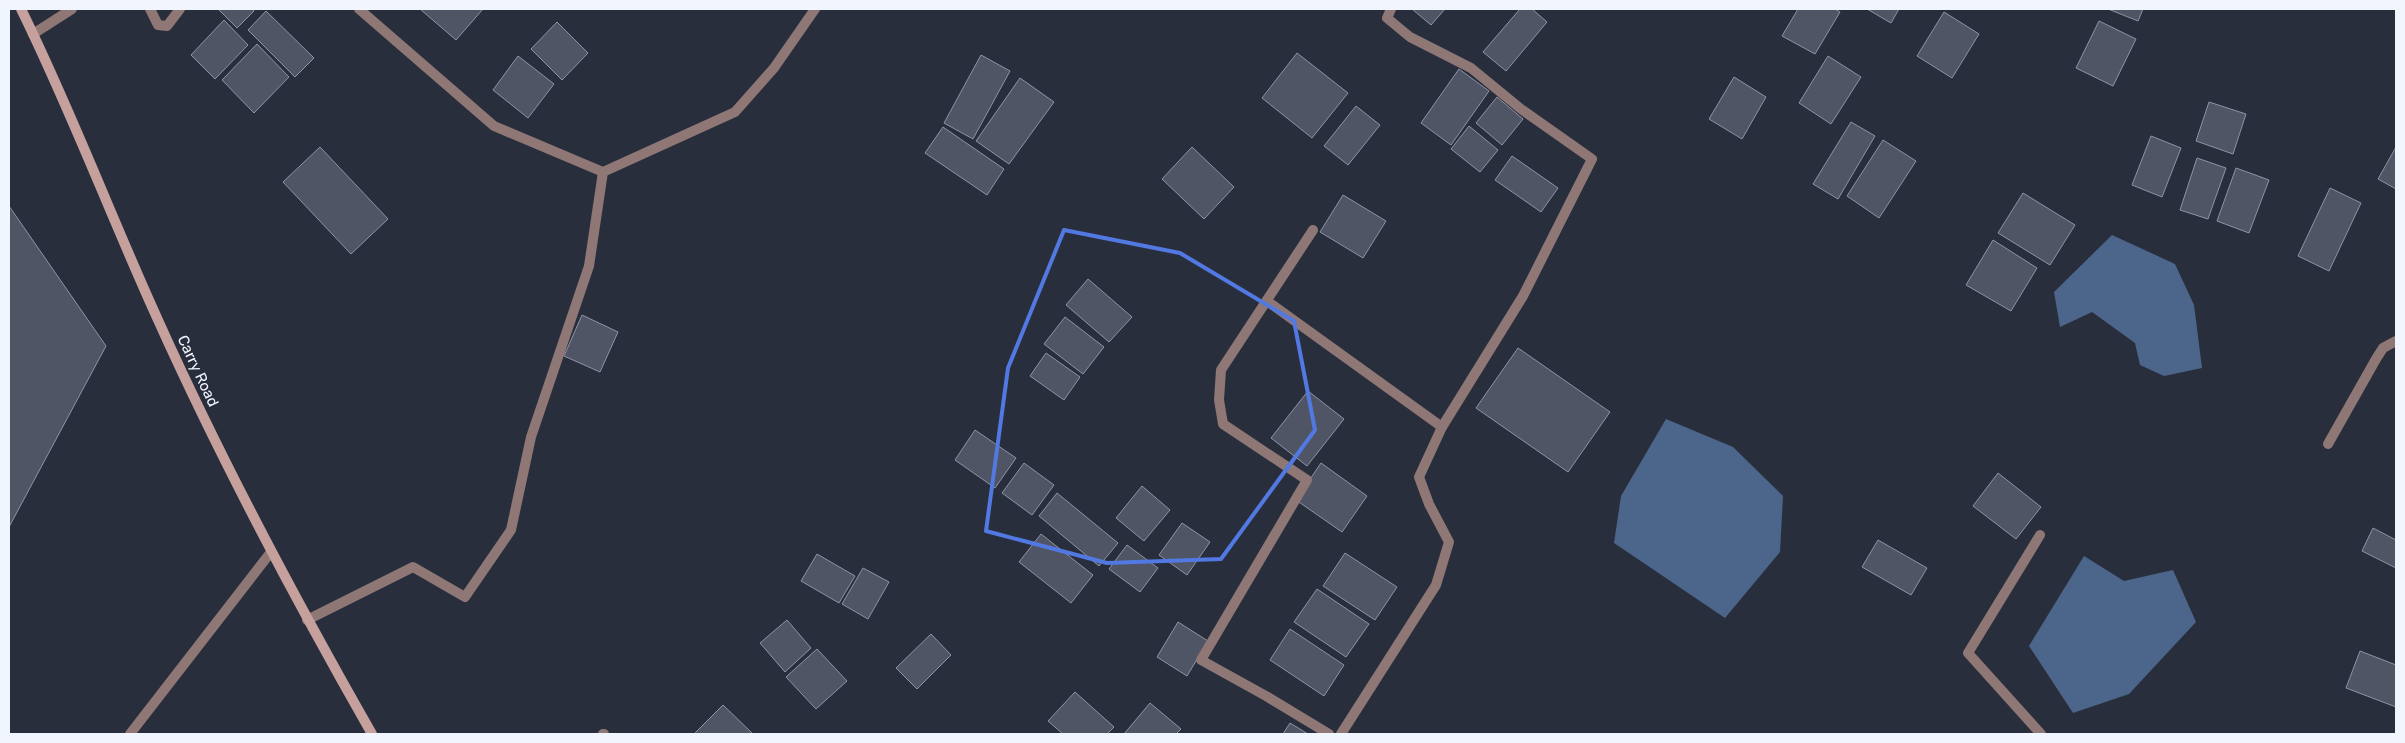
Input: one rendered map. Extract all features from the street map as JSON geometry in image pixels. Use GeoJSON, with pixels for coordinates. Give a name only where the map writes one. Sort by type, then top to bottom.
{"type":"FeatureCollection","features":[{"type":"Feature","properties":{"kind":"main road","name":"Carry Road"},"geometry":{"type":"LineString","coordinates":[[21,9],[158,321],[241,497],[372,734]]}},
{"type":"Feature","properties":{"kind":"street"},"geometry":{"type":"LineString","coordinates":[[33,34],[72,9]]}},
{"type":"Feature","properties":{"kind":"street"},"geometry":{"type":"LineString","coordinates":[[150,9],[158,25],[167,26],[180,9]]}},
{"type":"Feature","properties":{"kind":"street"},"geometry":{"type":"LineString","coordinates":[[359,9],[494,126],[603,172],[735,112],[774,68],[815,9]]}},
{"type":"Feature","properties":{"kind":"street"},"geometry":{"type":"LineString","coordinates":[[1341,734],[1436,585],[1449,542],[1428,504],[1419,477],[1442,427],[1523,296],[1592,159],[1521,109],[1471,68],[1410,37],[1387,18],[1391,9]]}},
{"type":"Feature","properties":{"kind":"street"},"geometry":{"type":"LineString","coordinates":[[308,620],[413,567],[465,597],[512,530],[531,437],[589,266],[603,172]]}},
{"type":"Feature","properties":{"kind":"street"},"geometry":{"type":"LineString","coordinates":[[1312,230],[1221,370],[1219,400],[1223,424],[1307,480],[1201,660],[1329,734]]}},
{"type":"Feature","properties":{"kind":"street"},"geometry":{"type":"LineString","coordinates":[[1267,301],[1442,427]]}},
{"type":"Feature","properties":{"kind":"street"},"geometry":{"type":"LineString","coordinates":[[2328,444],[2383,348],[2396,341]]}},
{"type":"Feature","properties":{"kind":"street"},"geometry":{"type":"LineString","coordinates":[[2040,535],[1968,653],[2041,734]]}},
{"type":"Feature","properties":{"kind":"street"},"geometry":{"type":"LineString","coordinates":[[130,734],[271,552]]}},
{"type":"Feature","properties":{"kind":"highlighted area"},"geometry":{"type":"Polygon","coordinates":[[[1064,230],[1180,253],[1294,321],[1315,430],[1221,559],[1107,563],[986,531],[1008,368],[1064,230]]]}},
{"type":"Feature","properties":{"kind":"water"},"geometry":{"type":"Polygon","coordinates":[[[2112,235],[2175,264],[2194,305],[2202,368],[2164,376],[2140,365],[2135,343],[2092,312],[2060,327],[2054,292],[2112,235]]]}},
{"type":"Feature","properties":{"kind":"water"},"geometry":{"type":"Polygon","coordinates":[[[1666,419],[1733,447],[1783,496],[1780,552],[1725,618],[1614,543],[1621,496],[1666,419]]]}},
{"type":"Feature","properties":{"kind":"water"},"geometry":{"type":"Polygon","coordinates":[[[2084,556],[2124,581],[2173,570],[2196,622],[2129,694],[2073,713],[2029,646],[2084,556]]]}},
{"type":"Feature","properties":{"kind":"building"},"geometry":{"type":"Polygon","coordinates":[[[218,9],[253,9],[254,11],[237,28],[218,9]]]}},
{"type":"Feature","properties":{"kind":"building"},"geometry":{"type":"Polygon","coordinates":[[[420,9],[483,9],[456,40],[420,9]]]}},
{"type":"Feature","properties":{"kind":"building"},"geometry":{"type":"Polygon","coordinates":[[[1412,9],[1445,9],[1431,25],[1412,9]]]}},
{"type":"Feature","properties":{"kind":"building"},"geometry":{"type":"Polygon","coordinates":[[[1520,9],[1532,9],[1547,22],[1506,71],[1483,52],[1520,9]]]}},
{"type":"Feature","properties":{"kind":"building"},"geometry":{"type":"Polygon","coordinates":[[[1798,9],[1835,9],[1840,12],[1815,54],[1782,36],[1798,9]]]}},
{"type":"Feature","properties":{"kind":"building"},"geometry":{"type":"Polygon","coordinates":[[[1867,9],[1899,9],[1891,23],[1867,9]]]}},
{"type":"Feature","properties":{"kind":"building"},"geometry":{"type":"Polygon","coordinates":[[[2108,9],[2143,9],[2138,21],[2108,9]]]}},
{"type":"Feature","properties":{"kind":"building"},"geometry":{"type":"Polygon","coordinates":[[[266,11],[314,58],[295,77],[248,30],[266,11]]]}},
{"type":"Feature","properties":{"kind":"building"},"geometry":{"type":"Polygon","coordinates":[[[1944,12],[1979,34],[1952,78],[1917,56],[1944,12]]]}},
{"type":"Feature","properties":{"kind":"building"},"geometry":{"type":"Polygon","coordinates":[[[224,20],[248,45],[215,79],[191,55],[224,20]]]}},
{"type":"Feature","properties":{"kind":"building"},"geometry":{"type":"Polygon","coordinates":[[[2099,21],[2136,39],[2113,86],[2076,68],[2099,21]]]}},
{"type":"Feature","properties":{"kind":"building"},"geometry":{"type":"Polygon","coordinates":[[[557,22],[588,53],[562,80],[531,49],[557,22]]]}},
{"type":"Feature","properties":{"kind":"building"},"geometry":{"type":"Polygon","coordinates":[[[257,44],[289,77],[254,113],[222,80],[257,44]]]}},
{"type":"Feature","properties":{"kind":"building"},"geometry":{"type":"Polygon","coordinates":[[[1297,53],[1348,93],[1312,138],[1262,98],[1297,53]]]}},
{"type":"Feature","properties":{"kind":"building"},"geometry":{"type":"Polygon","coordinates":[[[981,55],[1010,71],[973,139],[944,123],[981,55]]]}},
{"type":"Feature","properties":{"kind":"building"},"geometry":{"type":"Polygon","coordinates":[[[518,56],[554,84],[528,118],[493,90],[518,56]]]}},
{"type":"Feature","properties":{"kind":"building"},"geometry":{"type":"Polygon","coordinates":[[[1828,56],[1861,77],[1831,124],[1799,103],[1828,56]]]}},
{"type":"Feature","properties":{"kind":"building"},"geometry":{"type":"Polygon","coordinates":[[[1459,69],[1489,91],[1451,145],[1421,123],[1459,69]]]}},
{"type":"Feature","properties":{"kind":"building"},"geometry":{"type":"Polygon","coordinates":[[[1734,77],[1766,97],[1742,139],[1709,119],[1734,77]]]}},
{"type":"Feature","properties":{"kind":"building"},"geometry":{"type":"Polygon","coordinates":[[[1020,78],[1054,102],[1009,164],[976,141],[1020,78]]]}},
{"type":"Feature","properties":{"kind":"building"},"geometry":{"type":"Polygon","coordinates":[[[1497,97],[1523,119],[1502,145],[1476,123],[1497,97]]]}},
{"type":"Feature","properties":{"kind":"building"},"geometry":{"type":"Polygon","coordinates":[[[2209,102],[2246,114],[2233,154],[2196,141],[2209,102]]]}},
{"type":"Feature","properties":{"kind":"building"},"geometry":{"type":"Polygon","coordinates":[[[1356,106],[1380,125],[1348,165],[1324,146],[1356,106]]]}},
{"type":"Feature","properties":{"kind":"building"},"geometry":{"type":"Polygon","coordinates":[[[1851,122],[1875,136],[1838,199],[1813,184],[1851,122]]]}},
{"type":"Feature","properties":{"kind":"building"},"geometry":{"type":"Polygon","coordinates":[[[1469,126],[1498,150],[1480,172],[1451,149],[1469,126]]]}},
{"type":"Feature","properties":{"kind":"building"},"geometry":{"type":"Polygon","coordinates":[[[943,127],[1004,169],[987,195],[925,153],[943,127]]]}},
{"type":"Feature","properties":{"kind":"building"},"geometry":{"type":"Polygon","coordinates":[[[2151,136],[2181,148],[2162,197],[2132,185],[2151,136]]]}},
{"type":"Feature","properties":{"kind":"building"},"geometry":{"type":"Polygon","coordinates":[[[1883,140],[1916,161],[1879,218],[1847,196],[1883,140]]]}},
{"type":"Feature","properties":{"kind":"building"},"geometry":{"type":"Polygon","coordinates":[[[320,147],[388,219],[351,254],[283,182],[320,147]]]}},
{"type":"Feature","properties":{"kind":"building"},"geometry":{"type":"Polygon","coordinates":[[[1192,147],[1234,187],[1204,219],[1162,179],[1192,147]]]}},
{"type":"Feature","properties":{"kind":"building"},"geometry":{"type":"Polygon","coordinates":[[[2396,147],[2396,189],[2378,179],[2396,147]]]}},
{"type":"Feature","properties":{"kind":"building"},"geometry":{"type":"Polygon","coordinates":[[[1512,156],[1558,188],[1541,212],[1495,180],[1512,156]]]}},
{"type":"Feature","properties":{"kind":"building"},"geometry":{"type":"Polygon","coordinates":[[[2197,158],[2226,168],[2208,219],[2180,210],[2197,158]]]}},
{"type":"Feature","properties":{"kind":"building"},"geometry":{"type":"Polygon","coordinates":[[[2236,168],[2269,180],[2249,233],[2217,221],[2236,168]]]}},
{"type":"Feature","properties":{"kind":"building"},"geometry":{"type":"Polygon","coordinates":[[[2330,188],[2361,203],[2329,271],[2298,256],[2330,188]]]}},
{"type":"Feature","properties":{"kind":"building"},"geometry":{"type":"Polygon","coordinates":[[[2023,193],[2075,225],[2050,265],[1998,233],[2023,193]]]}},
{"type":"Feature","properties":{"kind":"building"},"geometry":{"type":"Polygon","coordinates":[[[1343,195],[1386,221],[1363,258],[1320,232],[1343,195]]]}},
{"type":"Feature","properties":{"kind":"building"},"geometry":{"type":"Polygon","coordinates":[[[9,206],[106,346],[9,527],[9,206]]]}},
{"type":"Feature","properties":{"kind":"building"},"geometry":{"type":"Polygon","coordinates":[[[1993,240],[2037,268],[2011,311],[1966,285],[1993,240]]]}},
{"type":"Feature","properties":{"kind":"building"},"geometry":{"type":"Polygon","coordinates":[[[1088,279],[1132,317],[1109,342],[1066,305],[1088,279]]]}},
{"type":"Feature","properties":{"kind":"building"},"geometry":{"type":"Polygon","coordinates":[[[582,315],[618,332],[600,372],[564,356],[582,315]]]}},
{"type":"Feature","properties":{"kind":"building"},"geometry":{"type":"Polygon","coordinates":[[[1065,317],[1104,347],[1083,374],[1044,344],[1065,317]]]}},
{"type":"Feature","properties":{"kind":"building"},"geometry":{"type":"Polygon","coordinates":[[[1518,348],[1610,412],[1568,472],[1476,408],[1518,348]]]}},
{"type":"Feature","properties":{"kind":"building"},"geometry":{"type":"Polygon","coordinates":[[[1046,353],[1080,377],[1064,400],[1030,376],[1046,353]]]}},
{"type":"Feature","properties":{"kind":"building"},"geometry":{"type":"Polygon","coordinates":[[[1308,391],[1344,419],[1307,466],[1271,438],[1308,391]]]}},
{"type":"Feature","properties":{"kind":"building"},"geometry":{"type":"Polygon","coordinates":[[[975,430],[1016,458],[995,488],[955,460],[975,430]]]}},
{"type":"Feature","properties":{"kind":"building"},"geometry":{"type":"Polygon","coordinates":[[[1024,463],[1054,485],[1032,515],[1002,493],[1024,463]]]}},
{"type":"Feature","properties":{"kind":"building"},"geometry":{"type":"Polygon","coordinates":[[[1321,463],[1367,496],[1342,532],[1296,500],[1321,463]]]}},
{"type":"Feature","properties":{"kind":"building"},"geometry":{"type":"Polygon","coordinates":[[[1998,473],[2041,507],[2016,539],[1973,506],[1998,473]]]}},
{"type":"Feature","properties":{"kind":"building"},"geometry":{"type":"Polygon","coordinates":[[[1142,486],[1170,510],[1144,541],[1116,518],[1142,486]]]}},
{"type":"Feature","properties":{"kind":"building"},"geometry":{"type":"Polygon","coordinates":[[[1057,493],[1118,543],[1099,566],[1039,516],[1057,493]]]}},
{"type":"Feature","properties":{"kind":"building"},"geometry":{"type":"Polygon","coordinates":[[[1182,523],[1210,542],[1187,575],[1159,555],[1182,523]]]}},
{"type":"Feature","properties":{"kind":"building"},"geometry":{"type":"Polygon","coordinates":[[[2373,528],[2396,540],[2396,568],[2362,551],[2373,528]]]}},
{"type":"Feature","properties":{"kind":"building"},"geometry":{"type":"Polygon","coordinates":[[[1041,534],[1093,575],[1071,603],[1019,562],[1041,534]]]}},
{"type":"Feature","properties":{"kind":"building"},"geometry":{"type":"Polygon","coordinates":[[[1878,540],[1927,568],[1911,595],[1862,567],[1878,540]]]}},
{"type":"Feature","properties":{"kind":"building"},"geometry":{"type":"Polygon","coordinates":[[[1127,545],[1158,568],[1140,592],[1109,569],[1127,545]]]}},
{"type":"Feature","properties":{"kind":"building"},"geometry":{"type":"Polygon","coordinates":[[[1345,553],[1397,587],[1375,620],[1323,586],[1345,553]]]}},
{"type":"Feature","properties":{"kind":"building"},"geometry":{"type":"Polygon","coordinates":[[[817,554],[855,576],[839,603],[801,581],[817,554]]]}},
{"type":"Feature","properties":{"kind":"building"},"geometry":{"type":"Polygon","coordinates":[[[863,568],[889,582],[868,619],[842,604],[863,568]]]}},
{"type":"Feature","properties":{"kind":"building"},"geometry":{"type":"Polygon","coordinates":[[[1317,589],[1369,624],[1346,657],[1294,622],[1317,589]]]}},
{"type":"Feature","properties":{"kind":"building"},"geometry":{"type":"Polygon","coordinates":[[[787,620],[811,648],[785,672],[760,643],[787,620]]]}},
{"type":"Feature","properties":{"kind":"building"},"geometry":{"type":"Polygon","coordinates":[[[1178,622],[1208,641],[1187,676],[1157,657],[1178,622]]]}},
{"type":"Feature","properties":{"kind":"building"},"geometry":{"type":"Polygon","coordinates":[[[1290,629],[1344,665],[1324,696],[1270,660],[1290,629]]]}},
{"type":"Feature","properties":{"kind":"building"},"geometry":{"type":"Polygon","coordinates":[[[931,634],[951,655],[917,689],[896,668],[931,634]]]}},
{"type":"Feature","properties":{"kind":"building"},"geometry":{"type":"Polygon","coordinates":[[[817,649],[847,681],[816,709],[786,677],[817,649]]]}},
{"type":"Feature","properties":{"kind":"building"},"geometry":{"type":"Polygon","coordinates":[[[2360,651],[2396,665],[2396,707],[2346,688],[2360,651]]]}},
{"type":"Feature","properties":{"kind":"building"},"geometry":{"type":"Polygon","coordinates":[[[1075,692],[1114,727],[1107,734],[1063,734],[1048,721],[1075,692]]]}},
{"type":"Feature","properties":{"kind":"building"},"geometry":{"type":"Polygon","coordinates":[[[1150,703],[1181,729],[1176,734],[1124,734],[1150,703]]]}},
{"type":"Feature","properties":{"kind":"building"},"geometry":{"type":"Polygon","coordinates":[[[723,705],[753,734],[694,734],[723,705]]]}},
{"type":"Feature","properties":{"kind":"building"},"geometry":{"type":"Polygon","coordinates":[[[1290,723],[1308,734],[1283,734],[1290,723]]]}}]}
